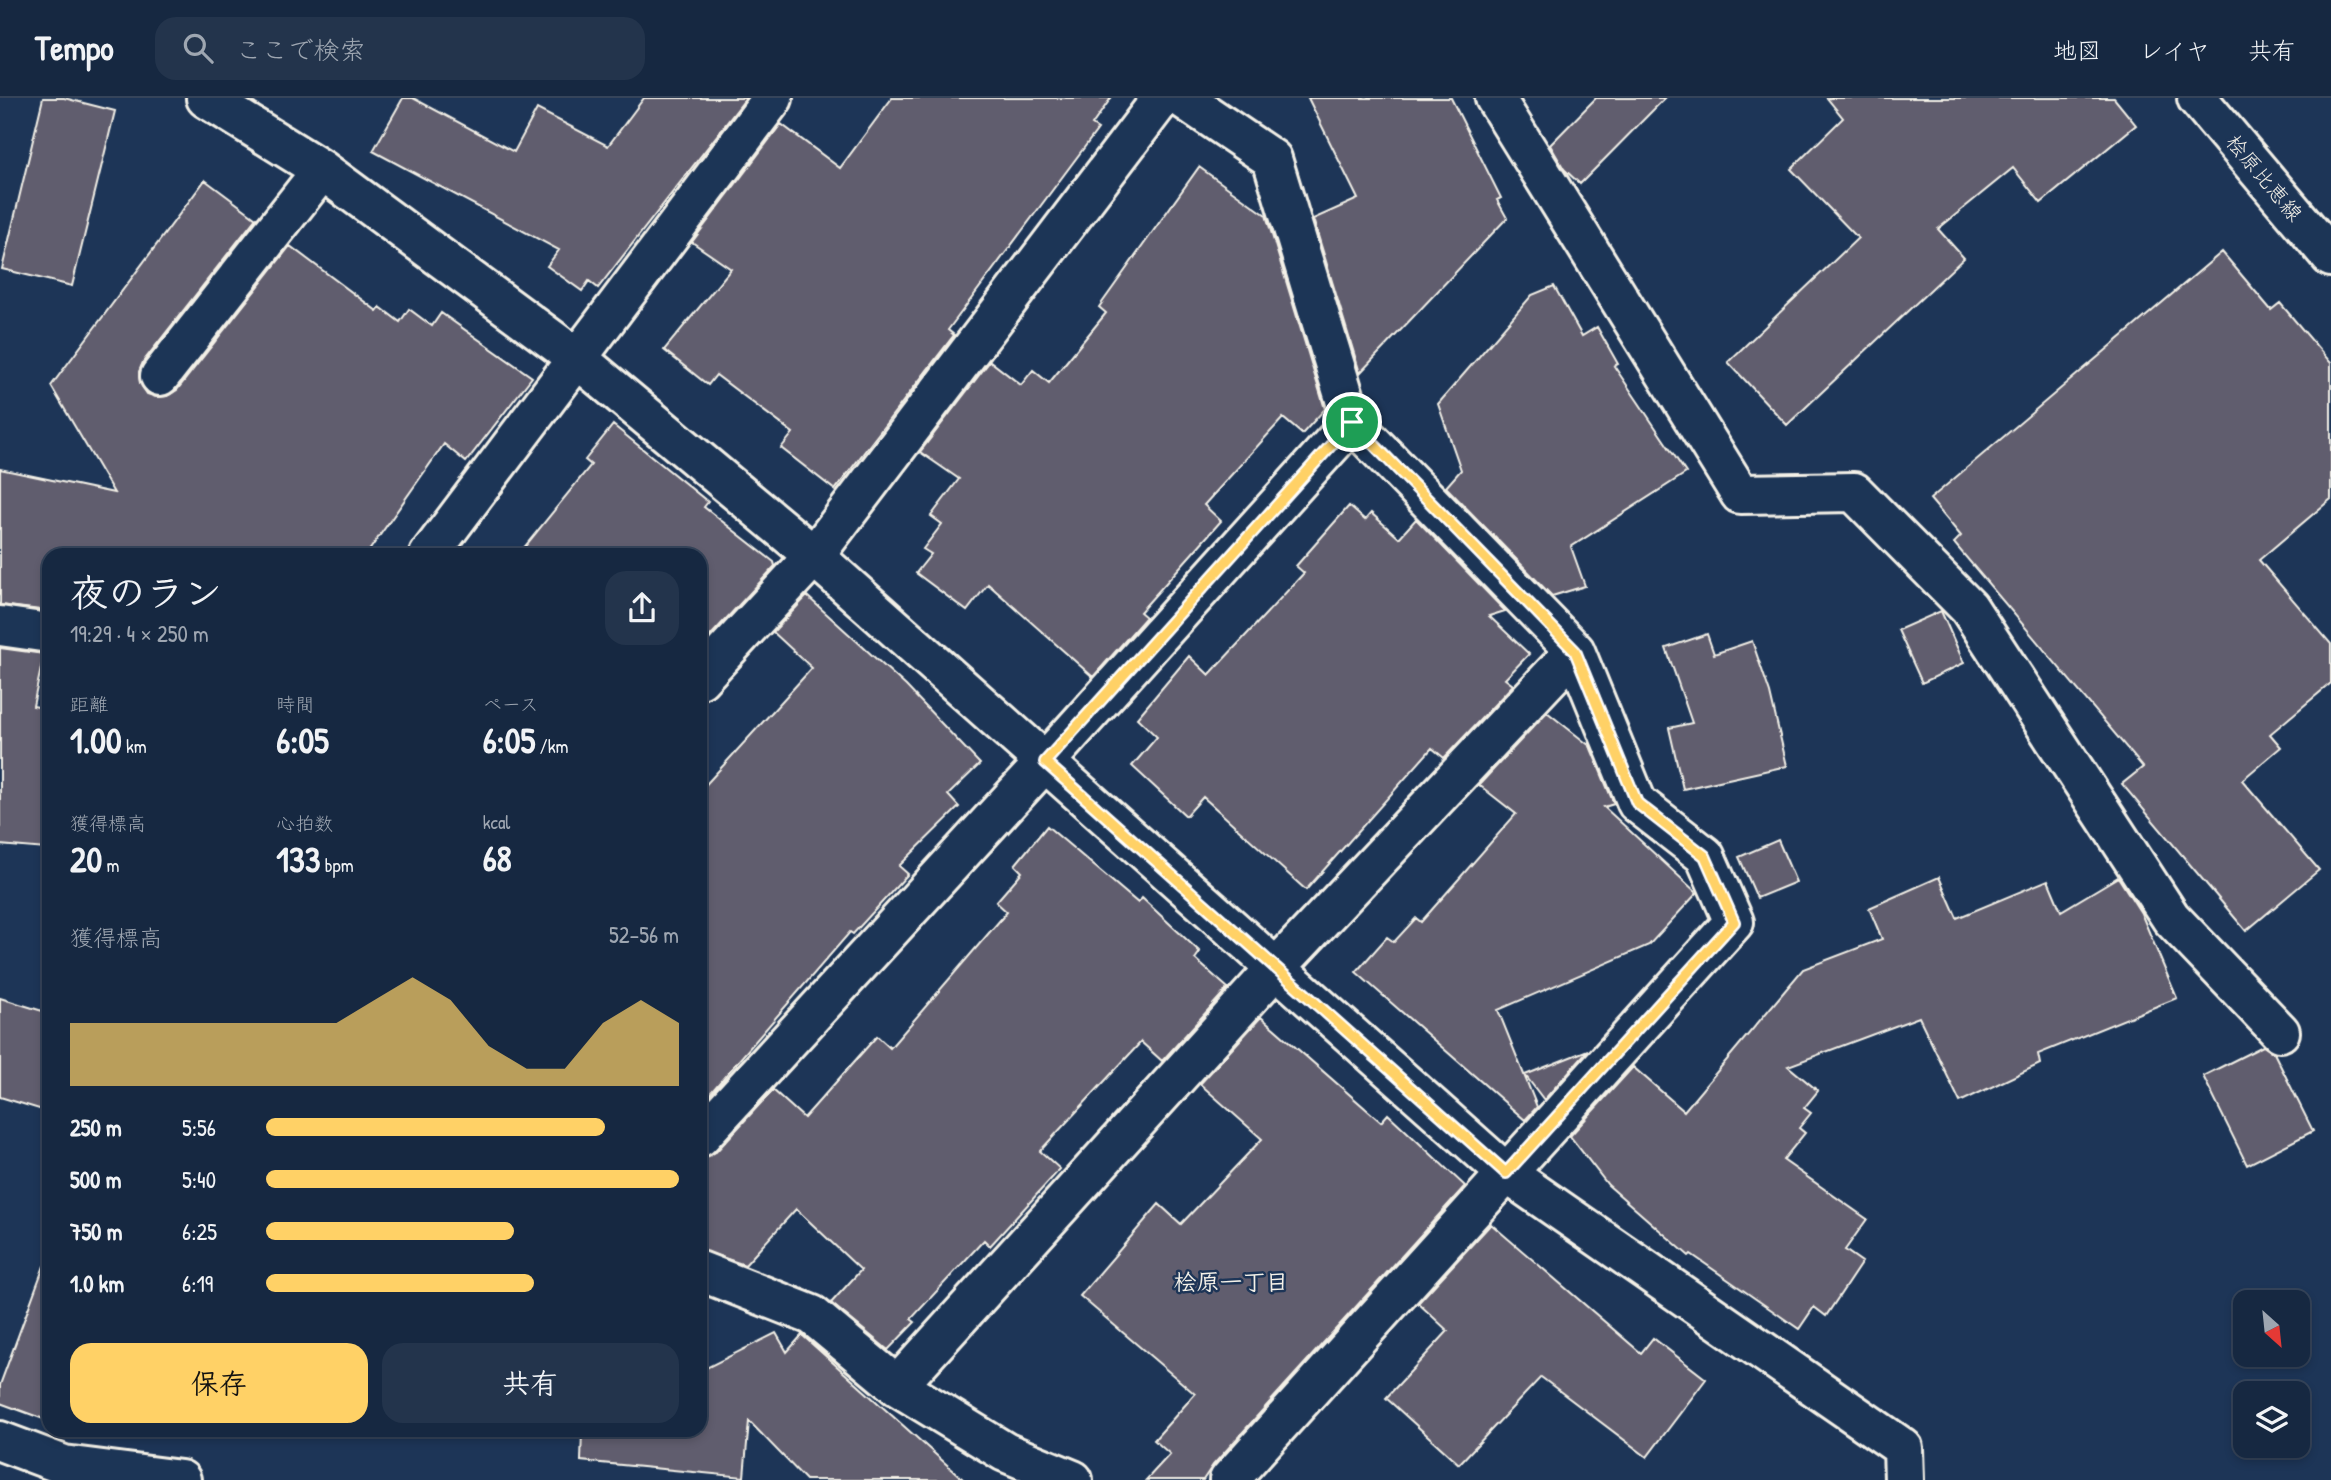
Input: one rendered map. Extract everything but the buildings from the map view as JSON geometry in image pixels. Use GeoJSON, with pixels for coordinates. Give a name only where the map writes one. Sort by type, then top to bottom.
{"type":"FeatureCollection","features":[{"type":"Feature","properties":{"kind":"street"},"geometry":{"type":"LineString","coordinates":[[206,98],[322,170],[578,359],[814,556],[1506,1173],[1903,1448],[1904,1480]]}},
{"type":"Feature","properties":{"kind":"street"},"geometry":{"type":"LineString","coordinates":[[434,548],[772,98]]}},
{"type":"Feature","properties":{"kind":"street"},"geometry":{"type":"LineString","coordinates":[[707,671],[814,556],[1162,98]]}},
{"type":"Feature","properties":{"kind":"street"},"geometry":{"type":"LineString","coordinates":[[1182,98],[1272,159],[1352,422],[1575,651],[1637,803],[1705,856],[1734,922],[1229,1480]]}},
{"type":"Feature","properties":{"kind":"street"},"geometry":{"type":"LineString","coordinates":[[1495,98],[1740,494],[1854,492],[1969,608],[2171,918],[2280,1032]]}},
{"type":"Feature","properties":{"kind":"street","name":"桧原比恵線"},"geometry":{"type":"LineString","coordinates":[[2197,98],[2331,257]]}},
{"type":"Feature","properties":{"kind":"street"},"geometry":{"type":"LineString","coordinates":[[160,376],[322,170]]}},
{"type":"Feature","properties":{"kind":"street"},"geometry":{"type":"LineString","coordinates":[[707,1129],[1045,762],[1352,422]]}},
{"type":"Feature","properties":{"kind":"street"},"geometry":{"type":"LineString","coordinates":[[0,626],[42,632]]}},
{"type":"Feature","properties":{"kind":"street"},"geometry":{"type":"LineString","coordinates":[[897,1386],[1276,968],[1575,651]]}},
{"type":"Feature","properties":{"kind":"street"},"geometry":{"type":"LineString","coordinates":[[707,1274],[812,1315],[897,1386],[1005,1452],[1073,1480]]}},
{"type":"Feature","properties":{"kind":"street"},"geometry":{"type":"LineString","coordinates":[[0,1441],[64,1465],[181,1480]]}},
{"type":"Feature","properties":{"kind":"district","name":"桧原一丁目"},"geometry":{"type":"Point","coordinates":[1231,1282]}},
{"type":"Feature","properties":{"kind":"route"},"geometry":{"type":"LineString","coordinates":[[1352,422],[1575,651],[1637,803],[1705,856],[1734,922],[1506,1173],[1045,762],[1352,422]]}}]}
